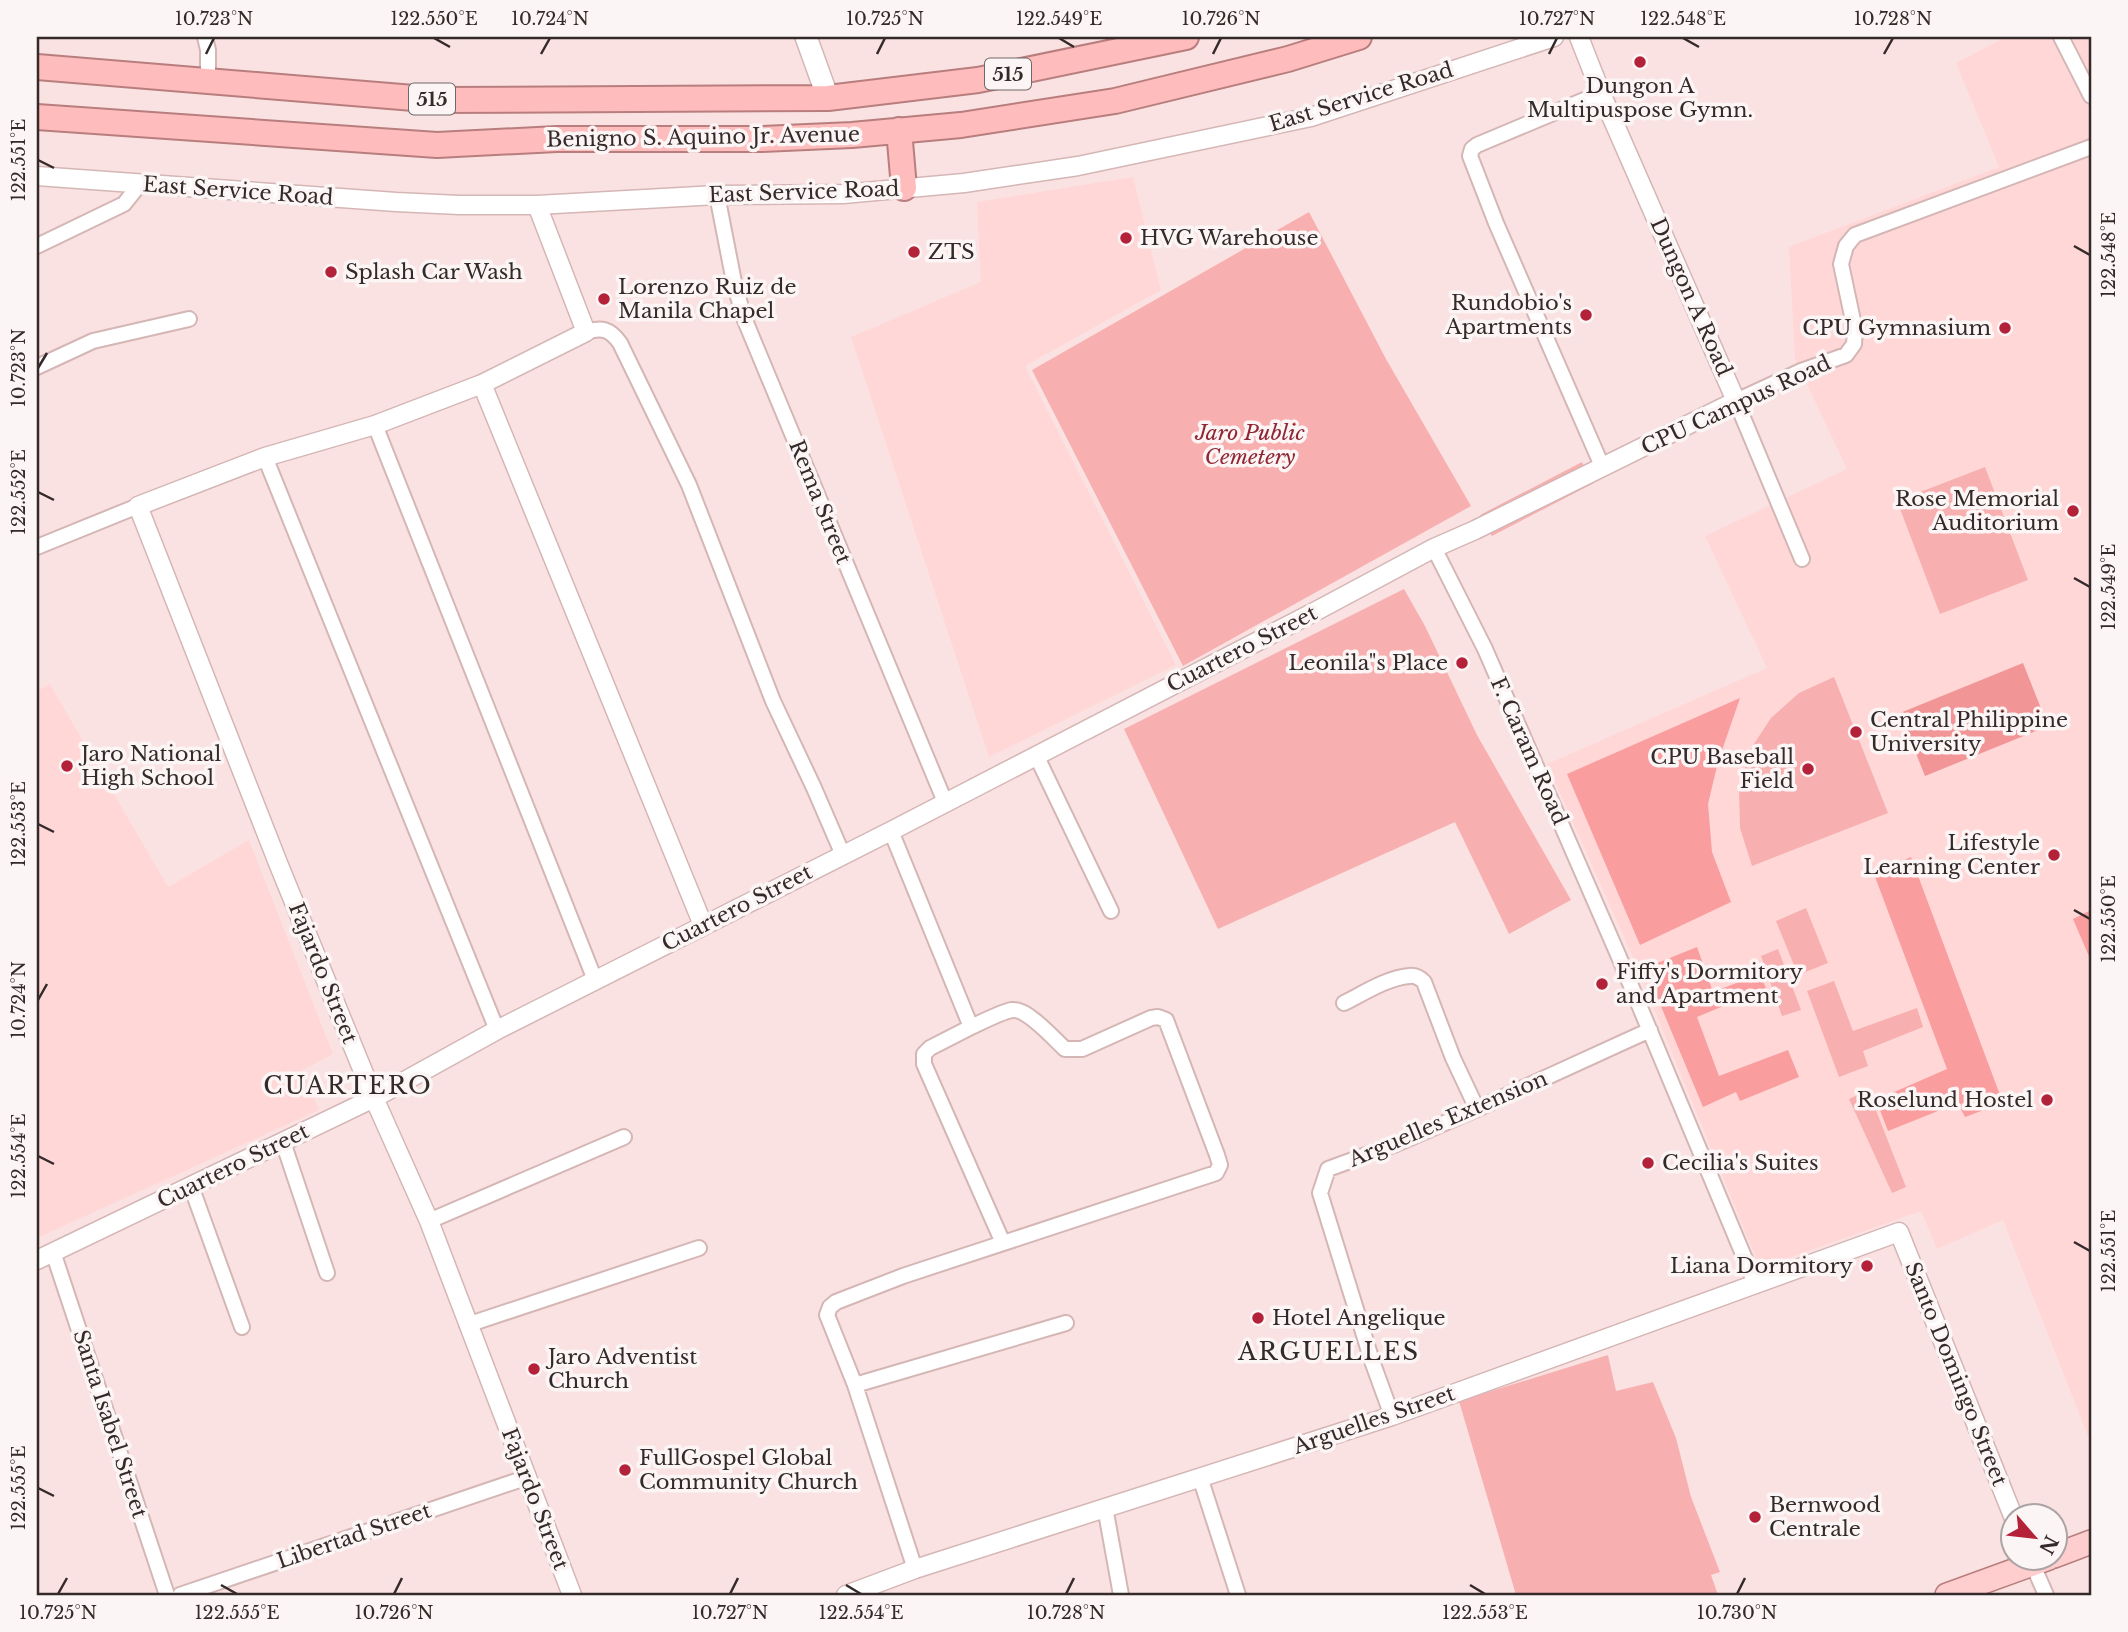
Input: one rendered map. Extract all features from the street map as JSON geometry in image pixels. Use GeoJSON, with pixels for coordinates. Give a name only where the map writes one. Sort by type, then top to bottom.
{"type":"FeatureCollection","features":[{"type":"Feature","properties":{"kind":"highway","name":"Benigno S. Aquino Jr. Avenue"},"geometry":{"type":"LineString","coordinates":[[37,67],[438,100],[828,99],[978,80],[1186,37]]}},
{"type":"Feature","properties":{"kind":"highway","name":"Benigno S. Aquino Jr. Avenue"},"geometry":{"type":"LineString","coordinates":[[37,117],[438,145],[557,139],[762,139],[852,135],[961,125],[1115,101],[1289,59],[1359,37]]}},
{"type":"Feature","properties":{"kind":"highway"},"geometry":{"type":"LineString","coordinates":[[557,99],[557,139]]}},
{"type":"Feature","properties":{"kind":"highway"},"geometry":{"type":"LineString","coordinates":[[899,130],[904,188]]}},
{"type":"Feature","properties":{"kind":"main road"},"geometry":{"type":"LineString","coordinates":[[806,37],[828,99]]}},
{"type":"Feature","properties":{"kind":"main road"},"geometry":{"type":"LineString","coordinates":[[2068,1551],[2091,1542]]}},
{"type":"Feature","properties":{"kind":"main road"},"geometry":{"type":"LineString","coordinates":[[1947,1595],[2008,1572]]}},
{"type":"Feature","properties":{"kind":"street"},"geometry":{"type":"LineString","coordinates":[[205,37],[208,50],[208,81]]}},
{"type":"Feature","properties":{"kind":"street","name":"East Service Road"},"geometry":{"type":"LineString","coordinates":[[37,176],[409,203],[537,205],[717,195],[843,194],[964,183],[1078,166],[1311,117],[1554,37]]}},
{"type":"Feature","properties":{"kind":"street","name":"Dungon A Road"},"geometry":{"type":"LineString","coordinates":[[1578,37],[1802,559]]}},
{"type":"Feature","properties":{"kind":"street"},"geometry":{"type":"LineString","coordinates":[[2061,37],[2091,96]]}},
{"type":"Feature","properties":{"kind":"street"},"geometry":{"type":"LineString","coordinates":[[1601,93],[1477,145],[1470,156],[1496,223],[1602,466]]}},
{"type":"Feature","properties":{"kind":"street","name":"CPU Campus Road"},"geometry":{"type":"LineString","coordinates":[[1434,548],[1736,401],[1801,371],[1846,355],[1854,344],[1855,330],[1841,264],[1846,246],[1855,235],[2091,147]]}},
{"type":"Feature","properties":{"kind":"street"},"geometry":{"type":"LineString","coordinates":[[37,246],[124,204],[140,184]]}},
{"type":"Feature","properties":{"kind":"street","name":"Rema Street"},"geometry":{"type":"LineString","coordinates":[[717,195],[744,318],[945,802]]}},
{"type":"Feature","properties":{"kind":"street"},"geometry":{"type":"LineString","coordinates":[[537,205],[586,332]]}},
{"type":"Feature","properties":{"kind":"street"},"geometry":{"type":"LineString","coordinates":[[37,366],[93,341],[189,318]]}},
{"type":"Feature","properties":{"kind":"street"},"geometry":{"type":"LineString","coordinates":[[37,547],[265,457],[375,425],[482,384],[586,332],[598,328],[607,330],[620,342],[689,485],[773,701],[843,855]]}},
{"type":"Feature","properties":{"kind":"street"},"geometry":{"type":"LineString","coordinates":[[482,384],[703,925]]}},
{"type":"Feature","properties":{"kind":"street"},"geometry":{"type":"LineString","coordinates":[[375,425],[594,980]]}},
{"type":"Feature","properties":{"kind":"street"},"geometry":{"type":"LineString","coordinates":[[265,457],[497,1030]]}},
{"type":"Feature","properties":{"kind":"street","name":"Fajardo Street"},"geometry":{"type":"LineString","coordinates":[[138,506],[278,863],[374,1098],[429,1221],[572,1595]]}},
{"type":"Feature","properties":{"kind":"street","name":"Cuartero Street"},"geometry":{"type":"LineString","coordinates":[[45,1256],[374,1098],[497,1030],[891,831],[1434,548]]}},
{"type":"Feature","properties":{"kind":"street","name":"F. Caram Road"},"geometry":{"type":"LineString","coordinates":[[1434,548],[1485,649],[1650,1030]]}},
{"type":"Feature","properties":{"kind":"street"},"geometry":{"type":"LineString","coordinates":[[1036,755],[1111,911]]}},
{"type":"Feature","properties":{"kind":"street"},"geometry":{"type":"LineString","coordinates":[[891,831],[971,1027]]}},
{"type":"Feature","properties":{"kind":"street"},"geometry":{"type":"LineString","coordinates":[[1344,1003],[1384,984],[1410,975],[1418,977],[1424,982],[1453,1058],[1477,1109]]}},
{"type":"Feature","properties":{"kind":"street"},"geometry":{"type":"LineString","coordinates":[[915,1569],[855,1385],[827,1315],[830,1307],[836,1302],[903,1276],[1216,1173],[1220,1165],[1217,1155],[1166,1020],[1151,1018],[1082,1049],[1065,1049],[1030,1017],[1013,1010],[971,1027],[930,1048],[924,1054],[924,1064],[1003,1243]]}},
{"type":"Feature","properties":{"kind":"street"},"geometry":{"type":"LineString","coordinates":[[1650,1030],[1755,1283]]}},
{"type":"Feature","properties":{"kind":"street","name":"Arguelles Extension"},"geometry":{"type":"LineString","coordinates":[[1392,1416],[1320,1193],[1328,1169],[1396,1144],[1650,1030]]}},
{"type":"Feature","properties":{"kind":"street"},"geometry":{"type":"LineString","coordinates":[[429,1221],[624,1137]]}},
{"type":"Feature","properties":{"kind":"street"},"geometry":{"type":"LineString","coordinates":[[283,1142],[327,1273]]}},
{"type":"Feature","properties":{"kind":"street"},"geometry":{"type":"LineString","coordinates":[[191,1186],[242,1327]]}},
{"type":"Feature","properties":{"kind":"street","name":"Arguelles Street"},"geometry":{"type":"LineString","coordinates":[[846,1595],[915,1569],[1392,1416],[1899,1232]]}},
{"type":"Feature","properties":{"kind":"street","name":"Santo Domingo Street"},"geometry":{"type":"LineString","coordinates":[[1899,1232],[2007,1502]]}},
{"type":"Feature","properties":{"kind":"street"},"geometry":{"type":"LineString","coordinates":[[467,1325],[699,1248]]}},
{"type":"Feature","properties":{"kind":"street","name":"Santa Isabel Street"},"geometry":{"type":"LineString","coordinates":[[45,1256],[167,1595]]}},
{"type":"Feature","properties":{"kind":"street"},"geometry":{"type":"LineString","coordinates":[[855,1385],[1066,1322]]}},
{"type":"Feature","properties":{"kind":"street","name":"Libertad Street"},"geometry":{"type":"LineString","coordinates":[[180,1595],[527,1477]]}},
{"type":"Feature","properties":{"kind":"street"},"geometry":{"type":"LineString","coordinates":[[1200,1477],[1238,1595]]}},
{"type":"Feature","properties":{"kind":"street"},"geometry":{"type":"LineString","coordinates":[[1105,1507],[1121,1595]]}},
{"type":"Feature","properties":{"kind":"street"},"geometry":{"type":"LineString","coordinates":[[2040,1572],[2046,1595]]}},
{"type":"Feature","properties":{"kind":"shaded area","name":"Central Philippine University"},"geometry":{"type":"Polygon","coordinates":[[[2006,37],[2091,37],[2091,1435],[2088,1436],[2003,1220],[1937,1249],[1921,1211],[1760,1268],[1635,962],[1547,764],[1767,668],[1705,536],[1847,469],[1795,359],[1789,247],[1999,167],[1956,63],[2006,37]]]}},
{"type":"Feature","properties":{"kind":"shaded area"},"geometry":{"type":"Polygon","coordinates":[[[1133,177],[1161,290],[1025,366],[1176,665],[989,757],[851,337],[981,282],[977,202],[1133,177]]]}},
{"type":"Feature","properties":{"kind":"shaded area"},"geometry":{"type":"Polygon","coordinates":[[[2023,663],[2048,726],[1925,776],[1900,713],[2023,663]]]}},
{"type":"Feature","properties":{"kind":"shaded area"},"geometry":{"type":"Polygon","coordinates":[[[50,684],[168,887],[249,840],[333,1054],[302,1070],[319,1110],[37,1238],[37,691],[50,684]]]}},
{"type":"Feature","properties":{"kind":"shaded area"},"geometry":{"type":"Polygon","coordinates":[[[1740,698],[1718,762],[1708,804],[1712,852],[1731,902],[1640,945],[1567,774],[1740,698]]]}},
{"type":"Feature","properties":{"kind":"shaded area"},"geometry":{"type":"Polygon","coordinates":[[[1911,857],[2003,1103],[1965,1117],[1958,1103],[1888,1131],[1876,1100],[1947,1069],[1874,874],[1911,857]]]}},
{"type":"Feature","properties":{"kind":"shaded area"},"geometry":{"type":"Polygon","coordinates":[[[2091,910],[2091,961],[2073,919],[2091,910]]]}},
{"type":"Feature","properties":{"kind":"shaded area"},"geometry":{"type":"Polygon","coordinates":[[[1697,947],[1713,992],[1760,974],[1766,988],[1697,1017],[1719,1076],[1788,1050],[1799,1077],[1740,1101],[1736,1092],[1703,1107],[1645,968],[1697,947]]]}},
{"type":"Feature","properties":{"kind":"green space","name":"Jaro Public Cemetery"},"geometry":{"type":"Polygon","coordinates":[[[1309,212],[1386,359],[1471,506],[1183,666],[1032,370],[1309,212]]]}},
{"type":"Feature","properties":{"kind":"green space"},"geometry":{"type":"Polygon","coordinates":[[[1582,462],[1585,469],[1484,522],[1480,515],[1582,462]]]}},
{"type":"Feature","properties":{"kind":"green space"},"geometry":{"type":"Polygon","coordinates":[[[1985,467],[2028,580],[1940,614],[1897,501],[1985,467]]]}},
{"type":"Feature","properties":{"kind":"green space"},"geometry":{"type":"Polygon","coordinates":[[[1590,476],[1594,483],[1492,536],[1488,530],[1590,476]]]}},
{"type":"Feature","properties":{"kind":"green space"},"geometry":{"type":"Polygon","coordinates":[[[1404,589],[1425,626],[1477,735],[1571,900],[1509,934],[1455,822],[1218,929],[1124,729],[1404,589]]]}},
{"type":"Feature","properties":{"kind":"green space","name":"CPU Baseball Field"},"geometry":{"type":"Polygon","coordinates":[[[1834,677],[1888,813],[1752,866],[1740,828],[1739,788],[1750,750],[1771,718],[1799,693],[1834,677]]]}},
{"type":"Feature","properties":{"kind":"green space"},"geometry":{"type":"Polygon","coordinates":[[[1806,908],[1828,963],[1798,975],[1776,921],[1806,908]]]}},
{"type":"Feature","properties":{"kind":"green space"},"geometry":{"type":"Polygon","coordinates":[[[1778,949],[1801,1010],[1782,1016],[1761,956],[1778,949]]]}},
{"type":"Feature","properties":{"kind":"green space"},"geometry":{"type":"Polygon","coordinates":[[[1834,981],[1853,1031],[1917,1008],[1923,1027],[1863,1051],[1868,1066],[1839,1077],[1807,991],[1834,981]]]}},
{"type":"Feature","properties":{"kind":"green space"},"geometry":{"type":"Polygon","coordinates":[[[1868,1090],[1906,1187],[1892,1193],[1849,1099],[1868,1090]]]}},
{"type":"Feature","properties":{"kind":"green space"},"geometry":{"type":"Polygon","coordinates":[[[1608,1355],[1616,1391],[1653,1382],[1676,1438],[1691,1497],[1720,1572],[1711,1575],[1718,1595],[1516,1595],[1459,1401],[1608,1355]]]}},
{"type":"Feature","properties":{"kind":"place","name":"Dungon A Multipuspose Gymn."},"geometry":{"type":"Point","coordinates":[1640,62]}},
{"type":"Feature","properties":{"kind":"place","name":"HVG Warehouse"},"geometry":{"type":"Point","coordinates":[1126,238]}},
{"type":"Feature","properties":{"kind":"place","name":"ZTS"},"geometry":{"type":"Point","coordinates":[914,252]}},
{"type":"Feature","properties":{"kind":"place","name":"Splash Car Wash"},"geometry":{"type":"Point","coordinates":[331,272]}},
{"type":"Feature","properties":{"kind":"place","name":"Lorenzo Ruiz de Manila Chapel"},"geometry":{"type":"Point","coordinates":[604,299]}},
{"type":"Feature","properties":{"kind":"place","name":"Rundobio's Apartments"},"geometry":{"type":"Point","coordinates":[1586,315]}},
{"type":"Feature","properties":{"kind":"place","name":"CPU Gymnasium"},"geometry":{"type":"Point","coordinates":[2005,328]}},
{"type":"Feature","properties":{"kind":"place","name":"Rose Memorial Auditorium"},"geometry":{"type":"Point","coordinates":[2073,511]}},
{"type":"Feature","properties":{"kind":"place","name":"Leonila\"s Place"},"geometry":{"type":"Point","coordinates":[1462,663]}},
{"type":"Feature","properties":{"kind":"place","name":"Central Philippine University"},"geometry":{"type":"Point","coordinates":[1856,732]}},
{"type":"Feature","properties":{"kind":"place","name":"Jaro National High School"},"geometry":{"type":"Point","coordinates":[67,766]}},
{"type":"Feature","properties":{"kind":"place","name":"CPU Baseball Field"},"geometry":{"type":"Point","coordinates":[1808,769]}},
{"type":"Feature","properties":{"kind":"place","name":"Lifestyle Learning Center"},"geometry":{"type":"Point","coordinates":[2054,855]}},
{"type":"Feature","properties":{"kind":"place","name":"Fiffy's Dormitory and Apartment"},"geometry":{"type":"Point","coordinates":[1602,984]}},
{"type":"Feature","properties":{"kind":"place","name":"Roselund Hostel"},"geometry":{"type":"Point","coordinates":[2047,1100]}},
{"type":"Feature","properties":{"kind":"place","name":"Cecilia's Suites"},"geometry":{"type":"Point","coordinates":[1648,1163]}},
{"type":"Feature","properties":{"kind":"place","name":"Liana Dormitory"},"geometry":{"type":"Point","coordinates":[1867,1266]}},
{"type":"Feature","properties":{"kind":"place","name":"Hotel Angelique"},"geometry":{"type":"Point","coordinates":[1258,1318]}},
{"type":"Feature","properties":{"kind":"place","name":"Jaro Adventist Church"},"geometry":{"type":"Point","coordinates":[534,1369]}},
{"type":"Feature","properties":{"kind":"place","name":"FullGospel Global Community Church"},"geometry":{"type":"Point","coordinates":[625,1470]}},
{"type":"Feature","properties":{"kind":"place","name":"Bernwood Centrale"},"geometry":{"type":"Point","coordinates":[1755,1517]}},
{"type":"Feature","properties":{"kind":"district","name":"CUARTERO"},"geometry":{"type":"Point","coordinates":[348,1086]}},
{"type":"Feature","properties":{"kind":"district","name":"ARGUELLES"},"geometry":{"type":"Point","coordinates":[1329,1352]}}]}
